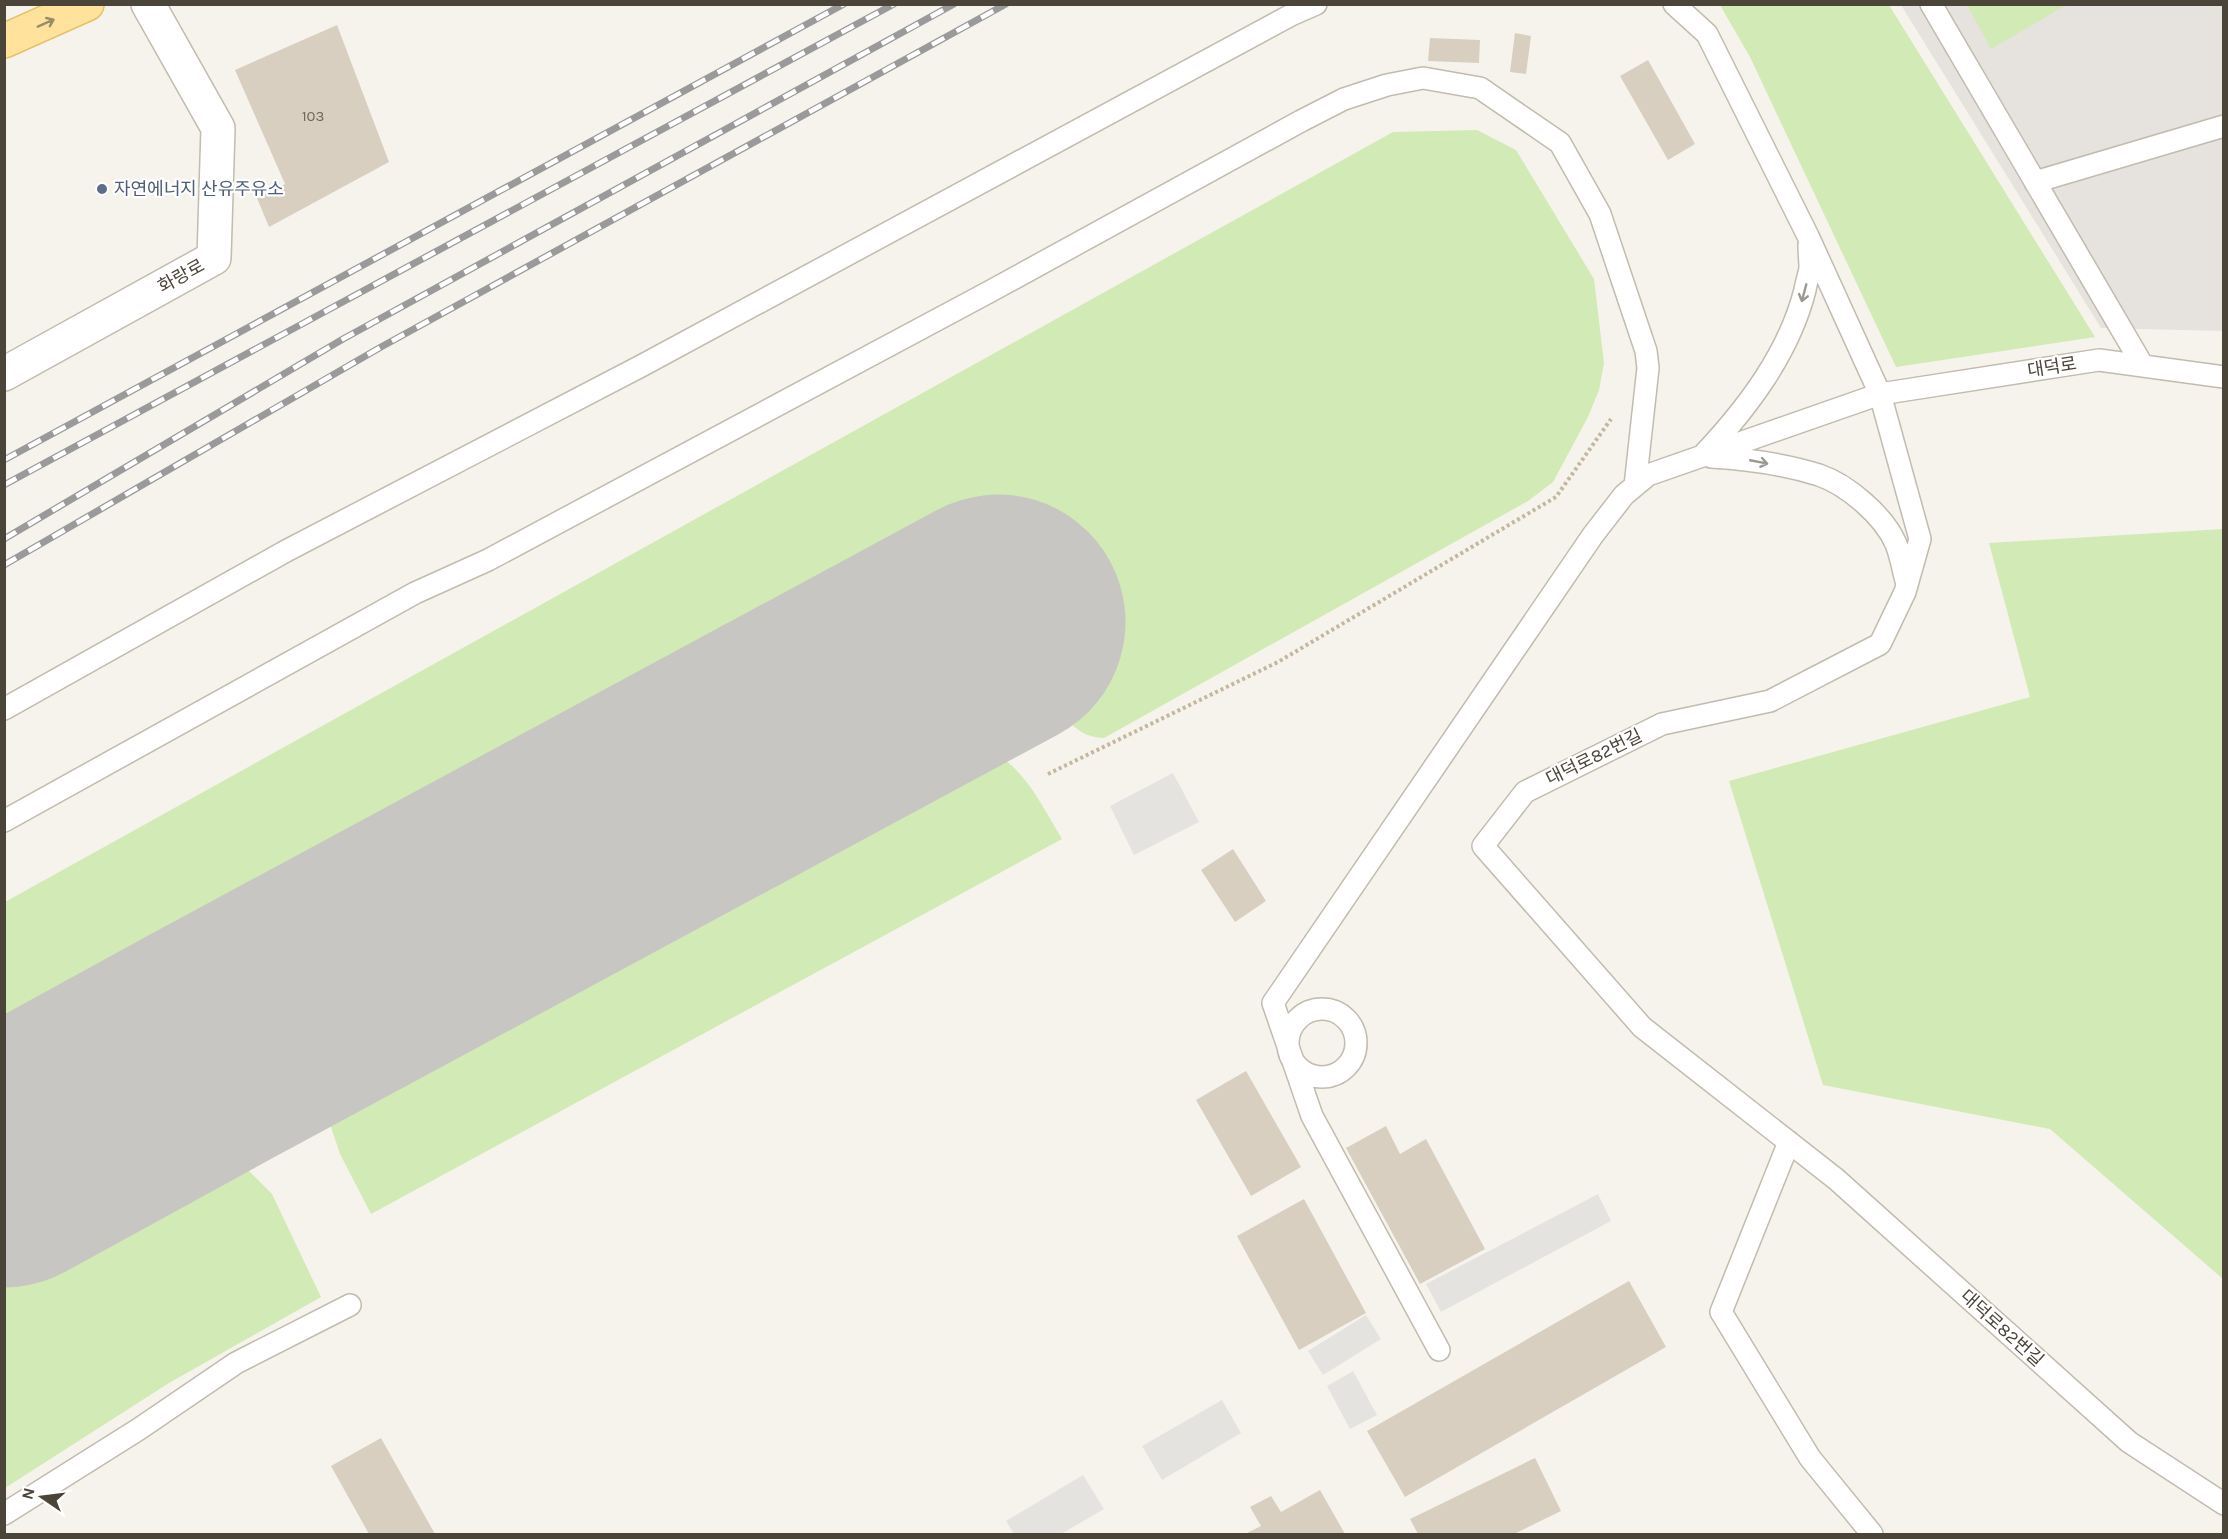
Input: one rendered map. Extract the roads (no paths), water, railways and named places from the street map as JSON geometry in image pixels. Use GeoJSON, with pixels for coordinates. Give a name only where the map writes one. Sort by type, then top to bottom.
{"type":"FeatureCollection","features":[{"type":"Feature","properties":{"kind":"main road"},"geometry":{"type":"LineString","coordinates":[[4,41],[87,4]]}},
{"type":"Feature","properties":{"kind":"street","name":"화랑로"},"geometry":{"type":"LineString","coordinates":[[4,374],[214,258],[218,128],[148,4]]}},
{"type":"Feature","properties":{"kind":"lane"},"geometry":{"type":"LineString","coordinates":[[4,709],[286,551],[643,365],[1293,14],[1316,4]]}},
{"type":"Feature","properties":{"kind":"lane","name":"대덕로82번길"},"geometry":{"type":"LineString","coordinates":[[1674,4],[1707,34],[1808,236],[1880,394],[1920,539],[1907,585],[1880,644],[1770,701],[1662,724],[1525,792],[1483,846],[1642,1027],[1836,1179],[2129,1442],[2223,1504]]}},
{"type":"Feature","properties":{"kind":"lane"},"geometry":{"type":"LineString","coordinates":[[1931,4],[2143,366]]}},
{"type":"Feature","properties":{"kind":"lane"},"geometry":{"type":"LineString","coordinates":[[4,821],[415,593],[499,554],[979,298],[1344,99],[1387,85],[1424,78],[1480,88],[1560,143],[1600,213],[1646,351],[1648,368],[1635,486]]}},
{"type":"Feature","properties":{"kind":"lane"},"geometry":{"type":"LineString","coordinates":[[2035,182],[2223,126]]}},
{"type":"Feature","properties":{"kind":"lane"},"geometry":{"type":"LineString","coordinates":[[1701,456],[1728,428],[1751,398],[1790,333],[1802,302],[1810,269],[1808,236]]}},
{"type":"Feature","properties":{"kind":"lane","name":"대덕로"},"geometry":{"type":"LineString","coordinates":[[1439,1350],[1312,1116],[1273,1003],[1593,534],[1624,495],[1648,475],[1880,394],[2099,360],[2223,377]]}},
{"type":"Feature","properties":{"kind":"lane"},"geometry":{"type":"LineString","coordinates":[[1701,456],[1746,459],[1785,467],[1821,476],[1843,489],[1876,513],[1896,544],[1907,585]]}},
{"type":"Feature","properties":{"kind":"lane"},"geometry":{"type":"LineString","coordinates":[[1789,1142],[1721,1312],[1810,1458],[1872,1534]]}},
{"type":"Feature","properties":{"kind":"lane"},"geometry":{"type":"LineString","coordinates":[[4,1514],[139,1429],[236,1363],[350,1305]]}},
{"type":"Feature","properties":{"kind":"railway"},"geometry":{"type":"LineString","coordinates":[[4,460],[844,4]]}},
{"type":"Feature","properties":{"kind":"railway"},"geometry":{"type":"LineString","coordinates":[[4,485],[894,4]]}},
{"type":"Feature","properties":{"kind":"railway"},"geometry":{"type":"LineString","coordinates":[[4,539],[343,339],[954,4]]}},
{"type":"Feature","properties":{"kind":"railway"},"geometry":{"type":"LineString","coordinates":[[4,565],[381,347],[1006,4]]}},
{"type":"Feature","properties":{"kind":"place","name":"자연에너지 산유주유소"},"geometry":{"type":"Point","coordinates":[102,189]}}]}
